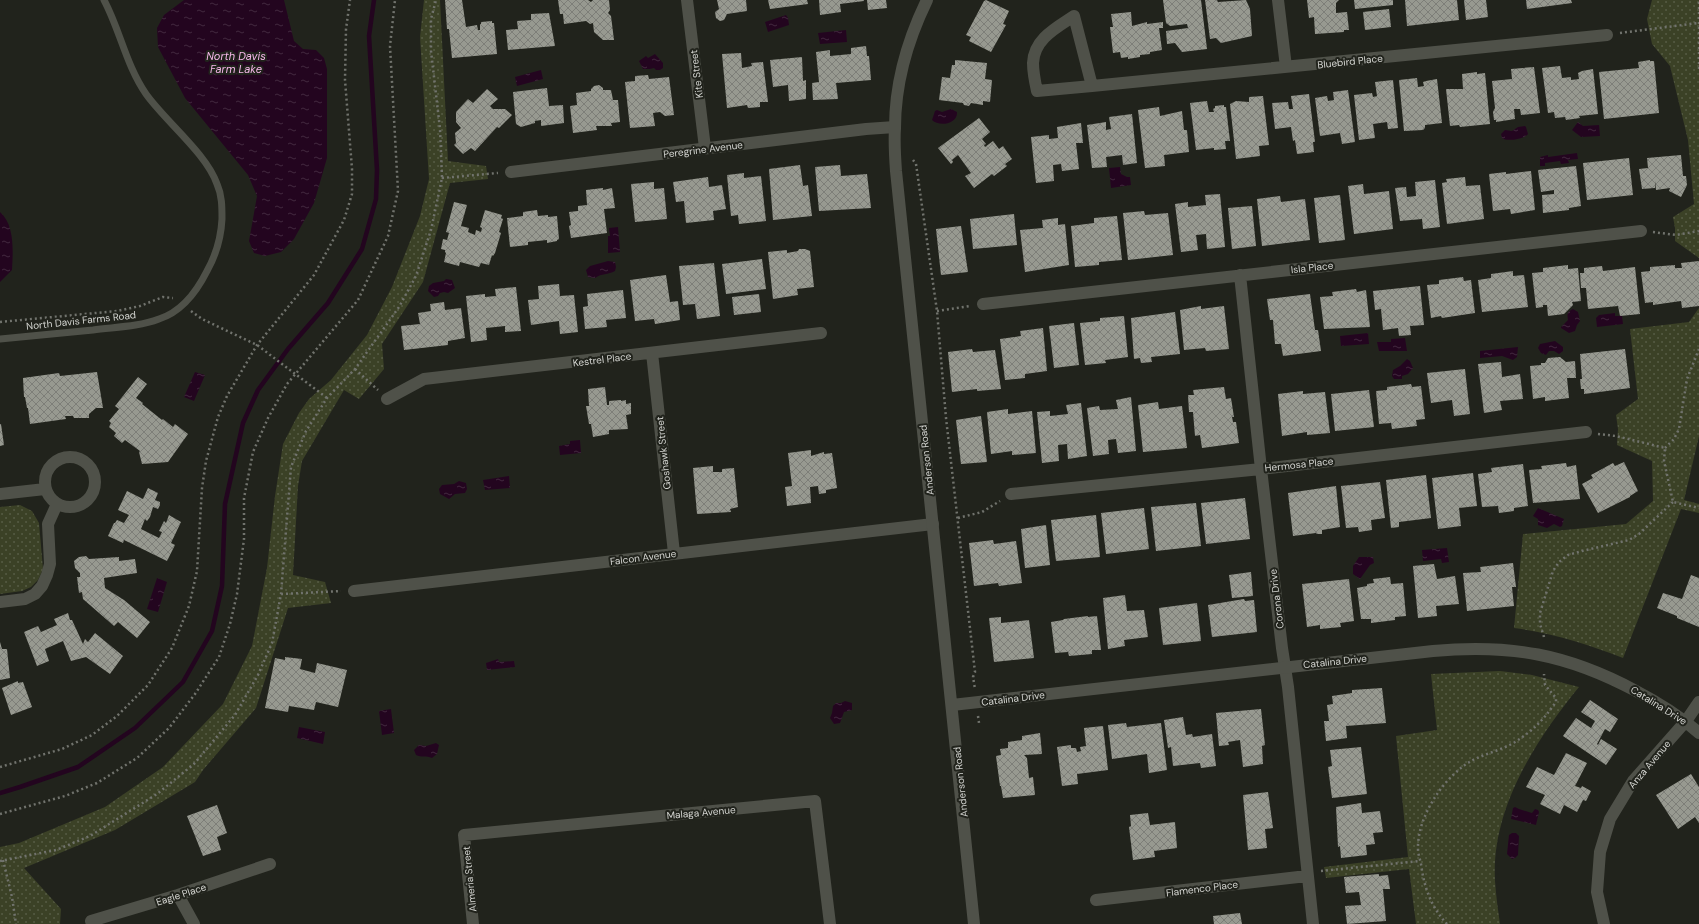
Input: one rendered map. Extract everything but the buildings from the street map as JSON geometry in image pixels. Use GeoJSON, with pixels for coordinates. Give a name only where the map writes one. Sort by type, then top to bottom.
{"type":"FeatureCollection","features":[{"type":"Feature","properties":{"kind":"street","name":"Kite Street"},"geometry":{"type":"LineString","coordinates":[[687,0],[705,148]]}},
{"type":"Feature","properties":{"kind":"street","name":"Anderson Road"},"geometry":{"type":"LineString","coordinates":[[927,0],[916,23],[904,60],[898,91],[894,127],[896,171],[974,924]]}},
{"type":"Feature","properties":{"kind":"street"},"geometry":{"type":"LineString","coordinates":[[1278,0],[1286,67]]}},
{"type":"Feature","properties":{"kind":"street","name":"Bluebird Place"},"geometry":{"type":"LineString","coordinates":[[1092,86],[1074,16],[1052,31],[1038,43],[1033,62],[1037,91],[1092,86],[1286,67],[1607,35]]}},
{"type":"Feature","properties":{"kind":"street","name":"Peregrine Avenue"},"geometry":{"type":"LineString","coordinates":[[511,172],[866,129],[894,127]]}},
{"type":"Feature","properties":{"kind":"street","name":"Isla Place"},"geometry":{"type":"LineString","coordinates":[[983,304],[1641,231]]}},
{"type":"Feature","properties":{"kind":"street","name":"Corona Drive"},"geometry":{"type":"LineString","coordinates":[[1240,275],[1284,667],[1288,687],[1312,924]]}},
{"type":"Feature","properties":{"kind":"street","name":"Kestrel Place"},"geometry":{"type":"LineString","coordinates":[[387,399],[424,379],[821,333]]}},
{"type":"Feature","properties":{"kind":"street","name":"Goshawk Street"},"geometry":{"type":"LineString","coordinates":[[652,353],[674,554]]}},
{"type":"Feature","properties":{"kind":"street","name":"Hermosa Place"},"geometry":{"type":"LineString","coordinates":[[1011,494],[1261,469],[1586,432]]}},
{"type":"Feature","properties":{"kind":"street"},"geometry":{"type":"LineString","coordinates":[[66,457],[83,461],[90,467],[96,482],[90,498],[77,507],[69,508],[57,504],[48,496],[45,489],[44,481],[46,472],[51,465],[66,457]]}},
{"type":"Feature","properties":{"kind":"street"},"geometry":{"type":"LineString","coordinates":[[0,494],[45,489]]}},
{"type":"Feature","properties":{"kind":"street"},"geometry":{"type":"LineString","coordinates":[[0,602],[25,599],[35,594],[42,586],[48,575],[50,564],[48,524],[57,504]]}},
{"type":"Feature","properties":{"kind":"street","name":"Falcon Avenue"},"geometry":{"type":"LineString","coordinates":[[354,591],[932,524]]}},
{"type":"Feature","properties":{"kind":"street","name":"Catalina Drive"},"geometry":{"type":"LineString","coordinates":[[952,705],[1457,648],[1484,648],[1521,651],[1564,660],[1600,672],[1652,699],[1686,721],[1699,734]]}},
{"type":"Feature","properties":{"kind":"street","name":"Anza Avenue"},"geometry":{"type":"LineString","coordinates":[[1604,924],[1597,892],[1600,852],[1610,819],[1633,782],[1686,721],[1699,702]]}},
{"type":"Feature","properties":{"kind":"street","name":"Malaga Avenue"},"geometry":{"type":"LineString","coordinates":[[464,834],[815,801],[830,924]]}},
{"type":"Feature","properties":{"kind":"street","name":"Almeria Street"},"geometry":{"type":"LineString","coordinates":[[464,834],[474,924]]}},
{"type":"Feature","properties":{"kind":"street","name":"Eagle Place"},"geometry":{"type":"LineString","coordinates":[[91,922],[270,864]]}},
{"type":"Feature","properties":{"kind":"street","name":"Flamenco Place"},"geometry":{"type":"LineString","coordinates":[[1096,900],[1307,874]]}},
{"type":"Feature","properties":{"kind":"street"},"geometry":{"type":"LineString","coordinates":[[178,895],[194,924]]}},
{"type":"Feature","properties":{"kind":"lane","name":"North Davis Farms Road"},"geometry":{"type":"LineString","coordinates":[[0,339],[133,326],[160,319],[183,305],[202,283],[215,257],[221,232],[222,212],[222,205],[217,184],[208,166],[146,94],[131,66],[113,17],[104,0]]}},
{"type":"Feature","properties":{"kind":"path"},"geometry":{"type":"LineString","coordinates":[[0,767],[62,750],[92,734],[117,716],[148,685],[172,648],[189,606],[197,572],[202,488],[206,461],[218,417],[227,396],[257,345],[314,276],[344,220],[352,194],[352,169],[345,80],[346,29],[350,0]]}},
{"type":"Feature","properties":{"kind":"path"},"geometry":{"type":"LineString","coordinates":[[0,814],[65,796],[97,784],[137,758],[169,728],[195,694],[219,657],[230,624],[237,594],[244,539],[244,498],[253,452],[268,418],[287,384],[358,300],[388,236],[398,191],[390,46],[395,0]]}},
{"type":"Feature","properties":{"kind":"path"},"geometry":{"type":"LineString","coordinates":[[16,924],[12,897],[2,860],[56,850],[90,836],[157,794],[194,764],[234,715],[258,675],[272,643],[281,594],[291,467],[306,431],[326,398],[355,369],[400,307],[416,276],[431,230],[442,178],[440,129],[431,51],[431,19],[436,0]]}},
{"type":"Feature","properties":{"kind":"path"},"geometry":{"type":"LineString","coordinates":[[1699,2],[1699,72]]}},
{"type":"Feature","properties":{"kind":"path"},"geometry":{"type":"LineString","coordinates":[[1607,35],[1698,23]]}},
{"type":"Feature","properties":{"kind":"path"},"geometry":{"type":"LineString","coordinates":[[913,160],[916,164],[937,311],[975,672],[973,677],[978,723]]}},
{"type":"Feature","properties":{"kind":"path"},"geometry":{"type":"LineString","coordinates":[[442,178],[511,172]]}},
{"type":"Feature","properties":{"kind":"path"},"geometry":{"type":"LineString","coordinates":[[1641,231],[1676,235],[1699,231]]}},
{"type":"Feature","properties":{"kind":"path"},"geometry":{"type":"LineString","coordinates":[[937,311],[983,304]]}},
{"type":"Feature","properties":{"kind":"path"},"geometry":{"type":"LineString","coordinates":[[1673,502],[1664,461],[1665,448],[1674,439],[1679,429],[1687,379],[1699,348]]}},
{"type":"Feature","properties":{"kind":"path"},"geometry":{"type":"LineString","coordinates":[[264,350],[326,398]]}},
{"type":"Feature","properties":{"kind":"path"},"geometry":{"type":"LineString","coordinates":[[355,369],[387,399]]}},
{"type":"Feature","properties":{"kind":"path"},"geometry":{"type":"LineString","coordinates":[[1586,432],[1616,436],[1665,448]]}},
{"type":"Feature","properties":{"kind":"path"},"geometry":{"type":"LineString","coordinates":[[958,518],[982,512],[1011,494]]}},
{"type":"Feature","properties":{"kind":"path"},"geometry":{"type":"LineString","coordinates":[[1673,502],[1699,508]]}},
{"type":"Feature","properties":{"kind":"path"},"geometry":{"type":"LineString","coordinates":[[1544,638],[1540,624],[1540,613],[1553,572],[1559,562],[1568,555],[1629,540],[1639,534],[1673,502]]}},
{"type":"Feature","properties":{"kind":"path"},"geometry":{"type":"LineString","coordinates":[[281,594],[354,591]]}},
{"type":"Feature","properties":{"kind":"path"},"geometry":{"type":"LineString","coordinates":[[1447,924],[1430,900],[1423,877],[1418,848],[1422,824],[1435,796],[1452,775],[1473,760],[1513,743],[1541,722],[1556,702],[1555,695],[1545,685],[1544,674]]}},
{"type":"Feature","properties":{"kind":"path"},"geometry":{"type":"LineString","coordinates":[[1307,874],[1420,861]]}},
{"type":"Feature","properties":{"kind":"green space"},"geometry":{"type":"Polygon","coordinates":[[[424,0],[440,0],[448,161],[486,166],[488,179],[450,183],[423,282],[382,344],[384,369],[359,399],[344,390],[302,461],[298,486],[293,575],[325,582],[331,603],[288,608],[256,708],[203,770],[195,782],[115,830],[24,868],[61,909],[60,924],[0,924],[0,847],[19,843],[105,807],[163,767],[223,704],[252,646],[267,568],[275,496],[283,444],[299,413],[309,399],[331,380],[367,335],[392,287],[420,216],[429,179],[420,37],[424,0]]]}},
{"type":"Feature","properties":{"kind":"green space"},"geometry":{"type":"Polygon","coordinates":[[[1652,0],[1699,0],[1699,258],[1675,241],[1673,217],[1694,204],[1688,140],[1670,66],[1652,44],[1647,19],[1652,0]]]}},
{"type":"Feature","properties":{"kind":"green space"},"geometry":{"type":"Polygon","coordinates":[[[1699,308],[1699,436],[1684,500],[1699,504],[1699,513],[1681,509],[1623,658],[1569,640],[1514,628],[1523,534],[1626,524],[1653,501],[1652,461],[1617,445],[1618,429],[1616,415],[1638,399],[1630,329],[1689,322],[1699,308]]]}},
{"type":"Feature","properties":{"kind":"green space"},"geometry":{"type":"Polygon","coordinates":[[[20,505],[32,511],[39,523],[43,569],[38,580],[31,587],[22,591],[0,594],[0,507],[20,505]]]}},
{"type":"Feature","properties":{"kind":"green space"},"geometry":{"type":"Polygon","coordinates":[[[1500,671],[1532,675],[1579,687],[1532,753],[1508,802],[1500,828],[1496,854],[1495,881],[1500,924],[1416,924],[1409,869],[1326,878],[1324,867],[1408,857],[1396,736],[1437,730],[1431,674],[1500,671]]]}},
{"type":"Feature","properties":{"kind":"water","name":"North Davis Farm Lake"},"geometry":{"type":"Polygon","coordinates":[[[184,0],[284,0],[294,41],[303,49],[316,50],[324,58],[327,69],[327,158],[314,203],[294,239],[281,252],[265,256],[254,253],[249,241],[257,196],[248,175],[185,98],[158,47],[157,28],[164,15],[184,0]]]}},
{"type":"Feature","properties":{"kind":"water"},"geometry":{"type":"Polygon","coordinates":[[[786,15],[789,25],[768,32],[765,22],[786,15]]]}},
{"type":"Feature","properties":{"kind":"water"},"geometry":{"type":"Polygon","coordinates":[[[846,30],[847,42],[820,44],[818,33],[846,30]]]}},
{"type":"Feature","properties":{"kind":"water"},"geometry":{"type":"Polygon","coordinates":[[[655,54],[663,63],[663,68],[660,70],[656,70],[654,68],[643,69],[639,61],[646,56],[648,58],[655,54]]]}},
{"type":"Feature","properties":{"kind":"water"},"geometry":{"type":"Polygon","coordinates":[[[541,70],[543,79],[517,86],[515,77],[541,70]]]}},
{"type":"Feature","properties":{"kind":"water"},"geometry":{"type":"Polygon","coordinates":[[[951,109],[957,112],[956,116],[951,122],[943,124],[932,120],[935,111],[937,110],[942,112],[951,109]]]}},
{"type":"Feature","properties":{"kind":"water"},"geometry":{"type":"Polygon","coordinates":[[[1578,122],[1583,126],[1599,125],[1600,136],[1581,137],[1572,130],[1578,122]]]}},
{"type":"Feature","properties":{"kind":"water"},"geometry":{"type":"Polygon","coordinates":[[[1525,126],[1528,134],[1526,136],[1520,139],[1511,140],[1502,138],[1501,134],[1505,130],[1512,131],[1518,127],[1525,126]]]}},
{"type":"Feature","properties":{"kind":"water"},"geometry":{"type":"Polygon","coordinates":[[[1577,153],[1578,159],[1568,160],[1569,163],[1561,164],[1560,161],[1545,163],[1545,166],[1540,166],[1540,157],[1577,153]]]}},
{"type":"Feature","properties":{"kind":"water"},"geometry":{"type":"Polygon","coordinates":[[[1120,167],[1121,174],[1130,177],[1131,185],[1111,188],[1109,168],[1120,167]]]}},
{"type":"Feature","properties":{"kind":"water"},"geometry":{"type":"Polygon","coordinates":[[[0,212],[5,217],[11,231],[13,255],[12,270],[0,282],[0,212]]]}},
{"type":"Feature","properties":{"kind":"water"},"geometry":{"type":"Polygon","coordinates":[[[618,227],[620,252],[608,253],[608,236],[610,236],[609,228],[618,227]]]}},
{"type":"Feature","properties":{"kind":"water"},"geometry":{"type":"Polygon","coordinates":[[[608,261],[615,262],[615,271],[595,278],[588,277],[586,270],[590,266],[608,261]]]}},
{"type":"Feature","properties":{"kind":"water"},"geometry":{"type":"Polygon","coordinates":[[[446,279],[452,280],[455,288],[448,293],[440,293],[438,296],[434,297],[428,291],[429,286],[433,283],[444,281],[446,279]]]}},
{"type":"Feature","properties":{"kind":"water"},"geometry":{"type":"Polygon","coordinates":[[[1573,309],[1578,312],[1580,321],[1575,331],[1569,333],[1561,327],[1568,320],[1569,312],[1573,309]]]}},
{"type":"Feature","properties":{"kind":"water"},"geometry":{"type":"Polygon","coordinates":[[[1615,313],[1615,316],[1622,316],[1623,324],[1597,327],[1596,318],[1599,315],[1615,313]]]}},
{"type":"Feature","properties":{"kind":"water"},"geometry":{"type":"Polygon","coordinates":[[[1368,333],[1369,344],[1341,346],[1340,336],[1368,333]]]}},
{"type":"Feature","properties":{"kind":"water"},"geometry":{"type":"Polygon","coordinates":[[[1405,338],[1407,351],[1379,351],[1377,342],[1391,342],[1391,339],[1405,338]]]}},
{"type":"Feature","properties":{"kind":"water"},"geometry":{"type":"Polygon","coordinates":[[[1555,341],[1563,347],[1563,351],[1559,354],[1554,351],[1549,351],[1546,355],[1541,353],[1538,348],[1540,344],[1555,341]]]}},
{"type":"Feature","properties":{"kind":"water"},"geometry":{"type":"Polygon","coordinates":[[[1518,347],[1517,357],[1513,360],[1502,356],[1480,358],[1480,351],[1518,347]]]}},
{"type":"Feature","properties":{"kind":"water"},"geometry":{"type":"Polygon","coordinates":[[[1407,359],[1410,361],[1413,368],[1408,374],[1402,376],[1402,379],[1394,379],[1392,376],[1393,370],[1407,359]]]}},
{"type":"Feature","properties":{"kind":"water"},"geometry":{"type":"Polygon","coordinates":[[[195,372],[205,375],[194,401],[184,397],[195,372]]]}},
{"type":"Feature","properties":{"kind":"water"},"geometry":{"type":"Polygon","coordinates":[[[580,440],[581,453],[560,455],[559,446],[570,444],[570,441],[580,440]]]}},
{"type":"Feature","properties":{"kind":"water"},"geometry":{"type":"Polygon","coordinates":[[[509,476],[510,488],[485,490],[483,480],[509,476]]]}},
{"type":"Feature","properties":{"kind":"water"},"geometry":{"type":"Polygon","coordinates":[[[459,481],[466,483],[467,489],[465,493],[455,494],[449,499],[440,494],[439,489],[442,485],[454,484],[459,481]]]}},
{"type":"Feature","properties":{"kind":"water"},"geometry":{"type":"Polygon","coordinates":[[[1538,508],[1564,519],[1562,526],[1560,527],[1554,524],[1547,528],[1538,525],[1538,519],[1533,516],[1538,508]]]}},
{"type":"Feature","properties":{"kind":"water"},"geometry":{"type":"Polygon","coordinates":[[[1447,548],[1449,562],[1442,563],[1441,559],[1423,561],[1422,550],[1447,548]]]}},
{"type":"Feature","properties":{"kind":"water"},"geometry":{"type":"Polygon","coordinates":[[[1359,557],[1373,557],[1374,563],[1370,565],[1360,579],[1353,574],[1353,566],[1359,557]]]}},
{"type":"Feature","properties":{"kind":"water"},"geometry":{"type":"Polygon","coordinates":[[[157,578],[167,582],[158,612],[147,609],[157,578]]]}},
{"type":"Feature","properties":{"kind":"water"},"geometry":{"type":"Polygon","coordinates":[[[498,659],[499,662],[514,661],[515,667],[487,670],[486,663],[498,659]]]}},
{"type":"Feature","properties":{"kind":"water"},"geometry":{"type":"Polygon","coordinates":[[[845,701],[852,703],[852,710],[844,712],[840,723],[834,724],[830,718],[833,706],[836,703],[845,701]]]}},
{"type":"Feature","properties":{"kind":"water"},"geometry":{"type":"Polygon","coordinates":[[[391,709],[394,733],[382,735],[379,711],[391,709]]]}},
{"type":"Feature","properties":{"kind":"water"},"geometry":{"type":"Polygon","coordinates":[[[299,727],[325,732],[323,744],[297,738],[299,727]]]}},
{"type":"Feature","properties":{"kind":"water"},"geometry":{"type":"Polygon","coordinates":[[[436,743],[439,745],[437,754],[432,758],[416,755],[414,750],[419,745],[426,746],[436,743]]]}},
{"type":"Feature","properties":{"kind":"water"},"geometry":{"type":"Polygon","coordinates":[[[1515,807],[1532,813],[1535,809],[1538,810],[1539,812],[1536,825],[1511,819],[1513,808],[1515,807]]]}},
{"type":"Feature","properties":{"kind":"water"},"geometry":{"type":"Polygon","coordinates":[[[1516,833],[1519,836],[1518,855],[1512,859],[1507,854],[1509,835],[1516,833]]]}},
{"type":"Feature","properties":{"kind":"waterway"},"geometry":{"type":"LineString","coordinates":[[0,793],[78,767],[135,728],[183,682],[212,631],[222,586],[225,504],[243,423],[258,390],[288,349],[328,303],[362,249],[376,199],[377,170],[369,36],[374,0]]}}]}
